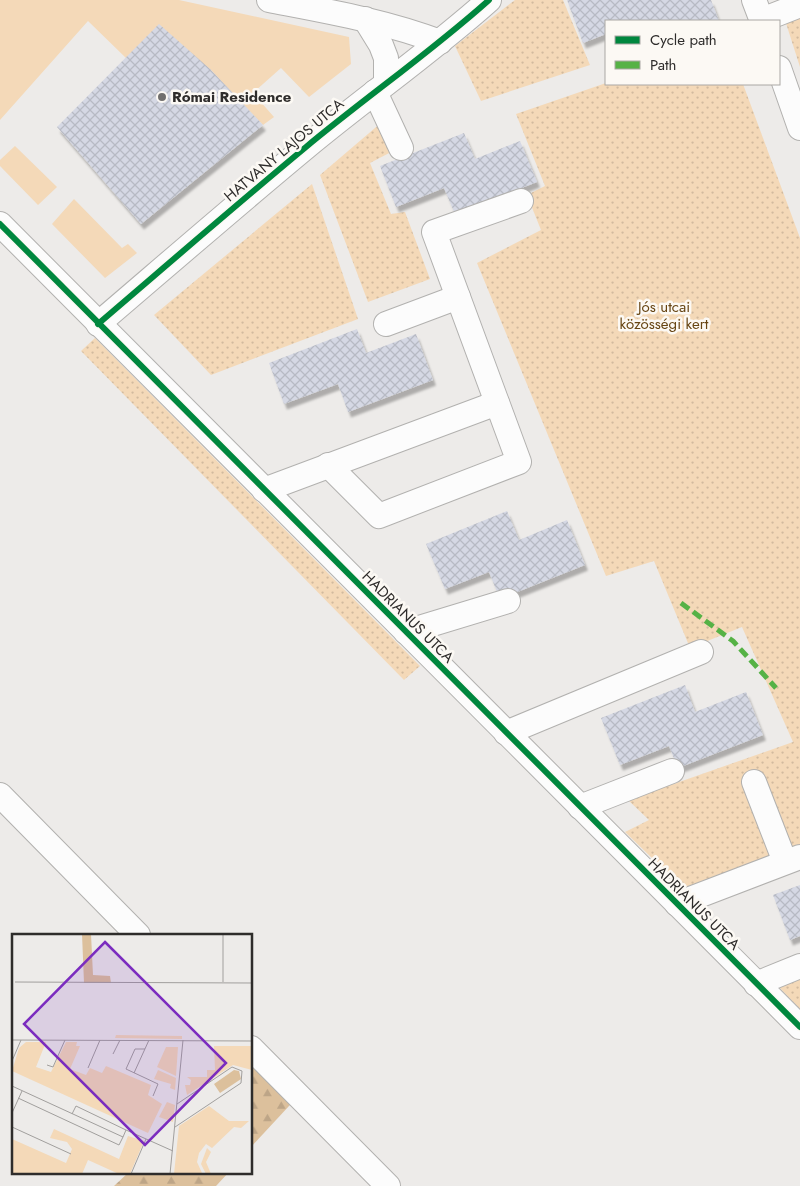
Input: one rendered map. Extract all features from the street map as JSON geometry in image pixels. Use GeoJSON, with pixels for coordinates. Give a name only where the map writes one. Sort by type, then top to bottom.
{"type":"FeatureCollection","features":[{"type":"Feature","properties":{"kind":"street"},"geometry":{"type":"LineString","coordinates":[[268,0],[365,19],[414,32],[440,42]]}},
{"type":"Feature","properties":{"kind":"street","name":"HATVANY LAJOS UTCA"},"geometry":{"type":"LineString","coordinates":[[98,324],[298,154],[380,87],[440,42],[484,2]]}},
{"type":"Feature","properties":{"kind":"street"},"geometry":{"type":"LineString","coordinates":[[759,14],[800,5]]}},
{"type":"Feature","properties":{"kind":"street"},"geometry":{"type":"LineString","coordinates":[[365,19],[381,45],[386,58],[380,87],[401,148]]}},
{"type":"Feature","properties":{"kind":"street"},"geometry":{"type":"LineString","coordinates":[[780,71],[800,128]]}},
{"type":"Feature","properties":{"kind":"street"},"geometry":{"type":"LineString","coordinates":[[328,465],[379,516],[519,462],[434,232],[521,201]]}},
{"type":"Feature","properties":{"kind":"street","name":"HADRIANUS UTCA"},"geometry":{"type":"LineString","coordinates":[[0,224],[800,1027]]}},
{"type":"Feature","properties":{"kind":"street"},"geometry":{"type":"LineString","coordinates":[[386,324],[458,297]]}},
{"type":"Feature","properties":{"kind":"street"},"geometry":{"type":"LineString","coordinates":[[264,490],[497,403]]}},
{"type":"Feature","properties":{"kind":"street","name":"HADRIANUS UTCA"},"geometry":{"type":"LineString","coordinates":[[406,632],[508,601]]}},
{"type":"Feature","properties":{"kind":"street"},"geometry":{"type":"LineString","coordinates":[[506,733],[701,652]]}},
{"type":"Feature","properties":{"kind":"street"},"geometry":{"type":"LineString","coordinates":[[580,807],[672,771]]}},
{"type":"Feature","properties":{"kind":"street"},"geometry":{"type":"LineString","coordinates":[[754,782],[792,859]]}},
{"type":"Feature","properties":{"kind":"street"},"geometry":{"type":"LineString","coordinates":[[0,795],[137,934]]}},
{"type":"Feature","properties":{"kind":"street","name":"HADRIANUS UTCA"},"geometry":{"type":"LineString","coordinates":[[677,904],[792,859]]}},
{"type":"Feature","properties":{"kind":"street"},"geometry":{"type":"LineString","coordinates":[[756,984],[800,966]]}},
{"type":"Feature","properties":{"kind":"street"},"geometry":{"type":"LineString","coordinates":[[252,1049],[388,1186]]}},
{"type":"Feature","properties":{"kind":"green space"},"geometry":{"type":"Polygon","coordinates":[[[0,0],[179,0],[349,37],[351,64],[309,97],[281,68],[253,93],[274,117],[263,125],[210,69],[126,58],[88,21],[0,120],[0,0]]]}},
{"type":"Feature","properties":{"kind":"green space"},"geometry":{"type":"Polygon","coordinates":[[[515,0],[563,0],[590,65],[481,101],[455,46],[515,0]]]}},
{"type":"Feature","properties":{"kind":"green space"},"geometry":{"type":"Polygon","coordinates":[[[800,14],[800,67],[785,20],[800,14]]]}},
{"type":"Feature","properties":{"kind":"green space","name":"Jós utcai közösségi kert"},"geometry":{"type":"Polygon","coordinates":[[[605,83],[605,85],[743,85],[800,238],[800,848],[683,888],[625,832],[649,820],[628,800],[793,742],[742,627],[690,648],[654,561],[606,576],[477,263],[541,230],[527,195],[545,186],[516,114],[605,83]]]}},
{"type":"Feature","properties":{"kind":"green space"},"geometry":{"type":"Polygon","coordinates":[[[382,122],[395,150],[370,163],[391,214],[405,212],[430,279],[368,302],[320,175],[382,122]]]}},
{"type":"Feature","properties":{"kind":"green space"},"geometry":{"type":"Polygon","coordinates":[[[15,146],[57,187],[38,205],[0,166],[0,160],[15,146]]]}},
{"type":"Feature","properties":{"kind":"green space"},"geometry":{"type":"Polygon","coordinates":[[[312,184],[358,319],[211,375],[154,315],[312,184]]]}},
{"type":"Feature","properties":{"kind":"green space"},"geometry":{"type":"Polygon","coordinates":[[[74,199],[122,248],[128,244],[137,253],[105,278],[52,224],[74,199]]]}},
{"type":"Feature","properties":{"kind":"green space"},"geometry":{"type":"Polygon","coordinates":[[[95,338],[420,666],[404,680],[81,351],[95,338]]]}},
{"type":"Feature","properties":{"kind":"green space"},"geometry":{"type":"Polygon","coordinates":[[[800,976],[800,1009],[777,985],[800,976]]]}},
{"type":"Feature","properties":{"kind":"green space"},"geometry":{"type":"Polygon","coordinates":[[[252,1040],[302,1092],[252,1146],[252,1040]]]}},
{"type":"Feature","properties":{"kind":"green space"},"geometry":{"type":"Polygon","coordinates":[[[127,1174],[227,1174],[216,1186],[114,1186],[127,1174]]]}},
{"type":"Feature","properties":{"kind":"building"},"geometry":{"type":"Polygon","coordinates":[[[567,0],[711,0],[719,20],[605,20],[605,34],[583,43],[567,0]]]}},
{"type":"Feature","properties":{"kind":"building","name":"Római Residence"},"geometry":{"type":"Polygon","coordinates":[[[159,24],[210,69],[263,125],[141,224],[57,127],[159,24]]]}},
{"type":"Feature","properties":{"kind":"building"},"geometry":{"type":"Polygon","coordinates":[[[464,133],[475,159],[520,141],[537,182],[455,214],[444,188],[396,207],[380,166],[464,133]]]}},
{"type":"Feature","properties":{"kind":"building"},"geometry":{"type":"Polygon","coordinates":[[[357,329],[366,353],[416,334],[433,380],[348,412],[338,384],[284,404],[269,363],[357,329]]]}},
{"type":"Feature","properties":{"kind":"building"},"geometry":{"type":"Polygon","coordinates":[[[507,511],[519,540],[567,520],[585,565],[500,599],[489,572],[445,589],[426,544],[507,511]]]}},
{"type":"Feature","properties":{"kind":"building"},"geometry":{"type":"Polygon","coordinates":[[[685,685],[695,712],[746,692],[763,735],[678,768],[669,746],[620,765],[601,718],[685,685]]]}},
{"type":"Feature","properties":{"kind":"building"},"geometry":{"type":"Polygon","coordinates":[[[800,885],[800,936],[790,940],[773,895],[800,885]]]}},
{"type":"Feature","properties":{"kind":"marked path"},"geometry":{"type":"LineString","coordinates":[[681,603],[733,641],[776,688]]}},
{"type":"Feature","properties":{"kind":"cycle path"},"geometry":{"type":"LineString","coordinates":[[98,324],[306,147],[489,0]]}},
{"type":"Feature","properties":{"kind":"cycle path"},"geometry":{"type":"LineString","coordinates":[[0,224],[800,1027]]}},
{"type":"Feature","properties":{"kind":"place","name":"Római Residence"},"geometry":{"type":"Point","coordinates":[162,97]}}]}
